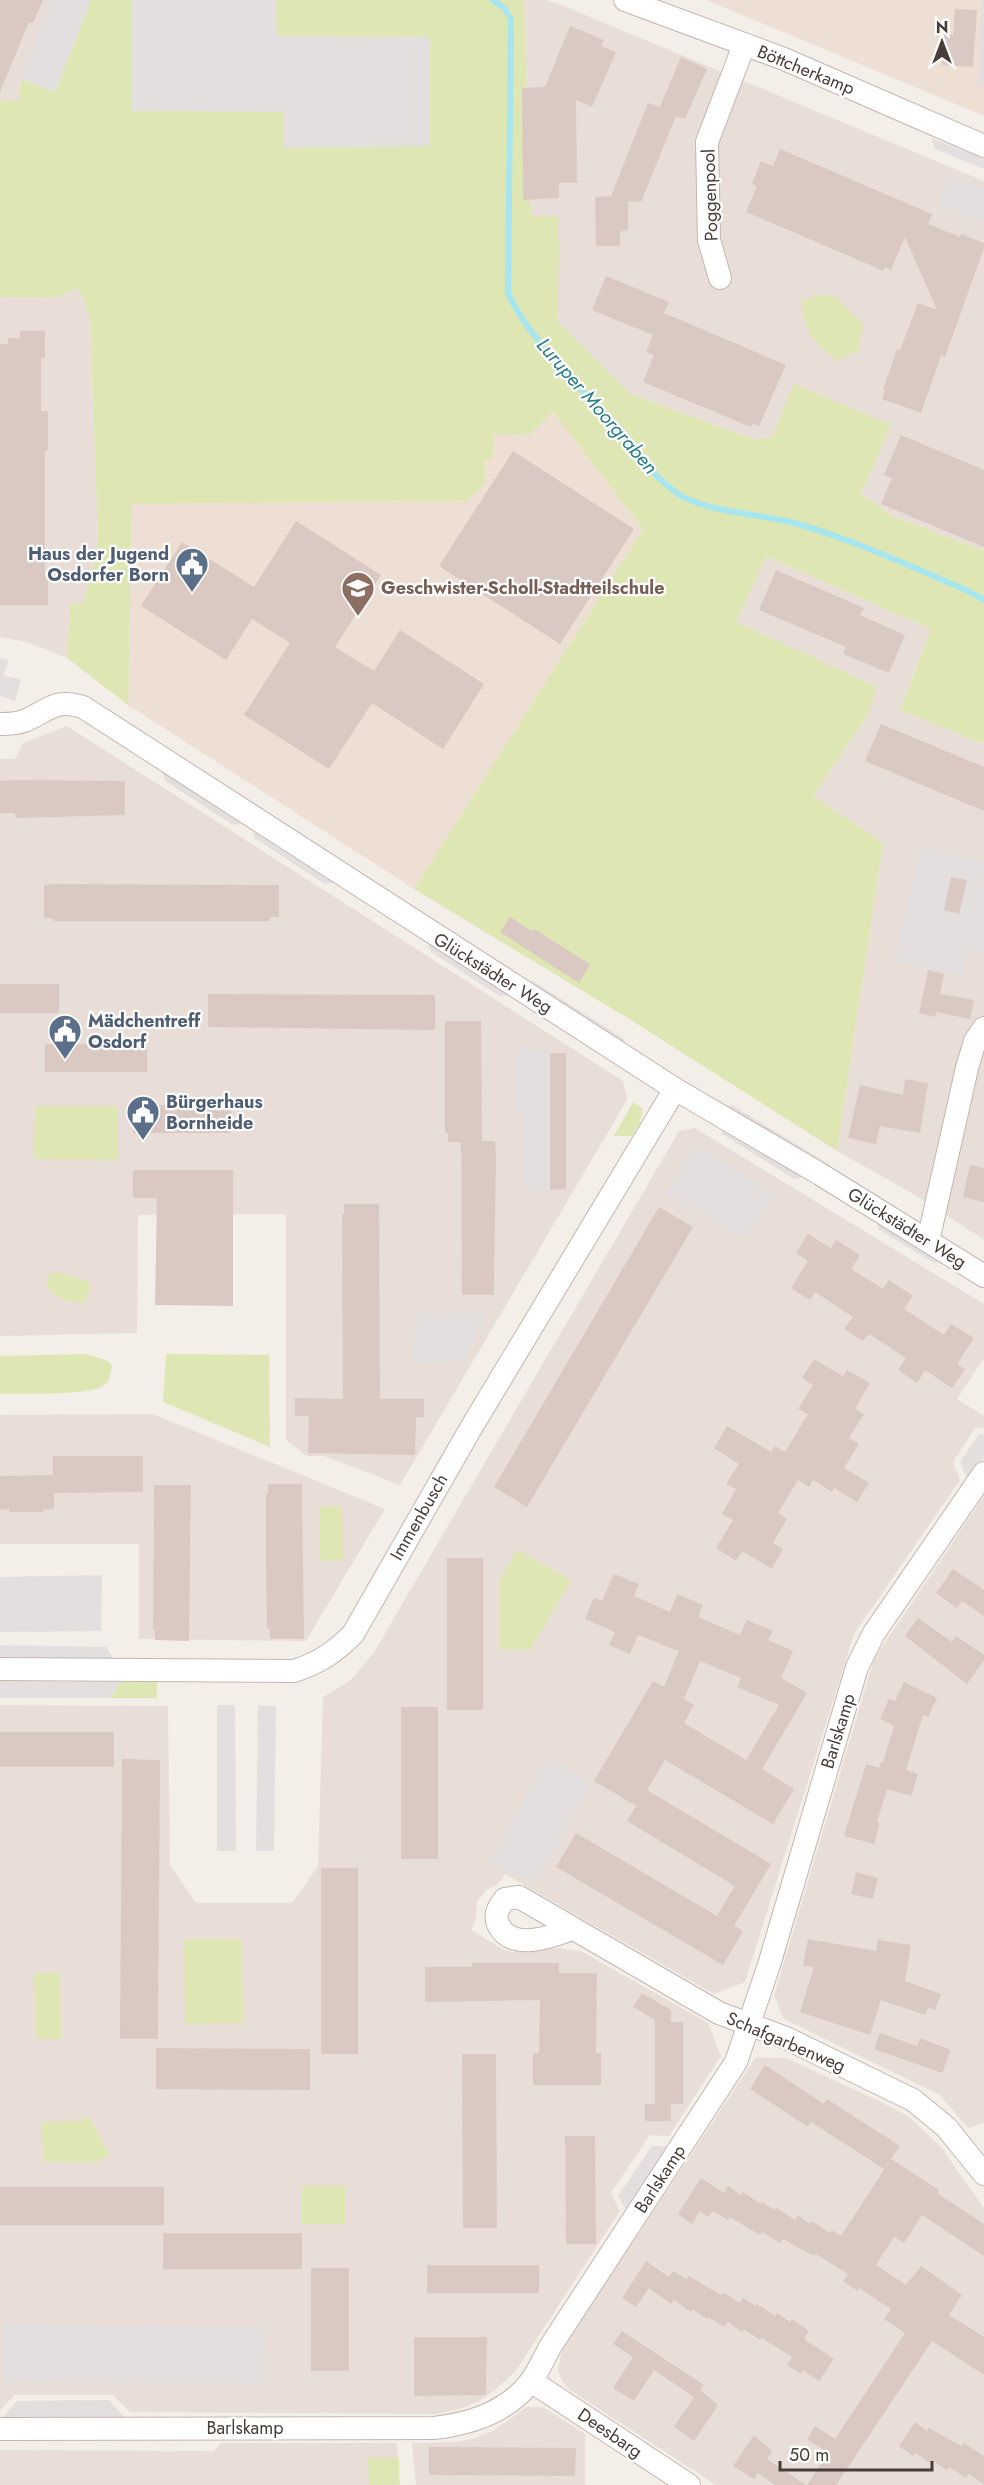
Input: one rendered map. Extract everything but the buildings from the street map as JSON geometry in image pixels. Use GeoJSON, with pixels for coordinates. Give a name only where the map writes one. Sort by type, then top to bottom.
{"type":"FeatureCollection","features":[{"type":"Feature","properties":{"kind":"street","name":"Böttcherkamp"},"geometry":{"type":"LineString","coordinates":[[625,0],[784,59],[984,146]]}},
{"type":"Feature","properties":{"kind":"street","name":"Poggenpool"},"geometry":{"type":"LineString","coordinates":[[720,278],[709,240],[707,142],[744,45]]}},
{"type":"Feature","properties":{"kind":"street","name":"Glückstädter Weg"},"geometry":{"type":"LineString","coordinates":[[0,724],[25,720],[60,703],[83,708],[675,1089],[820,1174],[984,1276]]}},
{"type":"Feature","properties":{"kind":"street"},"geometry":{"type":"LineString","coordinates":[[928,1241],[970,1059],[975,1041],[984,1028]]}},
{"type":"Feature","properties":{"kind":"street","name":"Immenbusch"},"geometry":{"type":"LineString","coordinates":[[0,1669],[294,1671],[315,1664],[335,1652],[353,1634],[471,1428],[675,1089]]}},
{"type":"Feature","properties":{"kind":"street","name":"Barlskamp"},"geometry":{"type":"LineString","coordinates":[[0,2428],[443,2427],[467,2424],[488,2415],[507,2403],[531,2381],[550,2347],[736,2062],[750,2024],[857,1667],[874,1633],[984,1473]]}},
{"type":"Feature","properties":{"kind":"street","name":"Schafgarbenweg"},"geometry":{"type":"LineString","coordinates":[[572,1929],[622,1955],[719,2013],[786,2038],[913,2100],[945,2127],[983,2169]]}},
{"type":"Feature","properties":{"kind":"street","name":"Deesbarg"},"geometry":{"type":"LineString","coordinates":[[531,2381],[689,2485]]}},
{"type":"Feature","properties":{"kind":"shaded area"},"geometry":{"type":"Polygon","coordinates":[[[0,0],[91,0],[21,79],[19,100],[0,101],[0,0]]]}},
{"type":"Feature","properties":{"kind":"shaded area"},"geometry":{"type":"Polygon","coordinates":[[[51,0],[91,0],[55,92],[21,79],[51,0]]]}},
{"type":"Feature","properties":{"kind":"shaded area"},"geometry":{"type":"Polygon","coordinates":[[[131,0],[276,0],[277,36],[430,37],[430,146],[283,148],[283,112],[131,111],[131,0]]]}},
{"type":"Feature","properties":{"kind":"shaded area"},"geometry":{"type":"Polygon","coordinates":[[[524,0],[546,0],[561,5],[984,181],[984,551],[892,516],[861,494],[891,425],[773,436],[756,440],[630,394],[557,321],[556,216],[531,216],[524,0]]]}},
{"type":"Feature","properties":{"kind":"shaded area"},"geometry":{"type":"Polygon","coordinates":[[[706,0],[984,0],[984,116],[706,0]]]}},
{"type":"Feature","properties":{"kind":"shaded area"},"geometry":{"type":"Polygon","coordinates":[[[982,0],[984,0],[984,87],[978,86],[982,0]]]}},
{"type":"Feature","properties":{"kind":"shaded area"},"geometry":{"type":"Polygon","coordinates":[[[931,138],[984,159],[984,169],[935,149],[931,138]]]}},
{"type":"Feature","properties":{"kind":"shaded area"},"geometry":{"type":"Polygon","coordinates":[[[948,176],[984,188],[984,223],[938,207],[948,176]]]}},
{"type":"Feature","properties":{"kind":"shaded area"},"geometry":{"type":"Polygon","coordinates":[[[78,288],[90,316],[98,540],[84,604],[70,604],[67,658],[27,642],[0,637],[0,297],[54,298],[78,288]]]}},
{"type":"Feature","properties":{"kind":"shaded area","name":"Geschwister-Scholl-Stadtteilschule"},"geometry":{"type":"Polygon","coordinates":[[[553,412],[643,529],[414,889],[128,705],[132,504],[467,501],[484,484],[485,460],[492,459],[494,434],[530,435],[553,412]]]}},
{"type":"Feature","properties":{"kind":"shaded area"},"geometry":{"type":"Polygon","coordinates":[[[766,556],[931,629],[900,709],[984,744],[984,1240],[917,1196],[837,1151],[883,843],[813,796],[867,716],[736,623],[766,556]]]}},
{"type":"Feature","properties":{"kind":"shaded area"},"geometry":{"type":"Polygon","coordinates":[[[0,658],[9,660],[3,676],[21,679],[15,701],[0,696],[0,658]]]}},
{"type":"Feature","properties":{"kind":"shaded area"},"geometry":{"type":"Polygon","coordinates":[[[67,726],[623,1081],[627,1100],[400,1485],[324,1456],[307,1456],[286,1440],[286,1214],[138,1215],[137,1333],[0,1336],[0,759],[15,759],[23,743],[67,726]]]}},
{"type":"Feature","properties":{"kind":"shaded area"},"geometry":{"type":"Polygon","coordinates":[[[163,772],[241,824],[233,825],[165,781],[163,772]]]}},
{"type":"Feature","properties":{"kind":"shaded area"},"geometry":{"type":"Polygon","coordinates":[[[253,830],[336,882],[325,884],[254,838],[253,830]]]}},
{"type":"Feature","properties":{"kind":"shaded area"},"geometry":{"type":"Polygon","coordinates":[[[921,845],[984,863],[980,887],[984,888],[984,952],[969,949],[963,977],[893,962],[921,845]]]}},
{"type":"Feature","properties":{"kind":"shaded area"},"geometry":{"type":"Polygon","coordinates":[[[428,943],[509,995],[500,996],[431,952],[428,943]]]}},
{"type":"Feature","properties":{"kind":"shaded area"},"geometry":{"type":"Polygon","coordinates":[[[533,981],[624,1039],[626,1047],[525,983],[533,981]]]}},
{"type":"Feature","properties":{"kind":"shaded area"},"geometry":{"type":"Polygon","coordinates":[[[516,1050],[550,1050],[550,1190],[523,1189],[523,1114],[515,1113],[516,1050]]]}},
{"type":"Feature","properties":{"kind":"shaded area"},"geometry":{"type":"Polygon","coordinates":[[[732,1105],[830,1165],[832,1174],[723,1106],[732,1105]]]}},
{"type":"Feature","properties":{"kind":"shaded area"},"geometry":{"type":"Polygon","coordinates":[[[722,1127],[803,1177],[794,1179],[722,1134],[722,1127]]]}},
{"type":"Feature","properties":{"kind":"shaded area"},"geometry":{"type":"Polygon","coordinates":[[[695,1128],[984,1304],[984,1358],[957,1399],[984,1416],[984,1428],[975,1428],[953,1462],[960,1480],[854,1634],[745,1982],[714,1994],[505,1874],[498,1884],[486,1890],[477,1902],[476,1919],[471,1930],[504,1950],[513,1952],[560,1948],[581,1951],[708,2023],[721,2056],[669,2136],[650,2135],[611,2193],[620,2211],[515,2372],[479,2401],[460,2409],[436,2414],[130,2412],[113,2395],[14,2395],[0,2411],[0,1705],[168,1706],[170,1865],[196,1903],[292,1903],[318,1866],[323,1697],[351,1680],[374,1652],[679,1131],[695,1128]]]}},
{"type":"Feature","properties":{"kind":"shaded area"},"geometry":{"type":"Polygon","coordinates":[[[695,1146],[776,1194],[747,1239],[666,1194],[695,1146]]]}},
{"type":"Feature","properties":{"kind":"shaded area"},"geometry":{"type":"Polygon","coordinates":[[[877,1222],[942,1261],[934,1263],[878,1229],[877,1222]]]}},
{"type":"Feature","properties":{"kind":"shaded area"},"geometry":{"type":"Polygon","coordinates":[[[416,1312],[485,1313],[464,1361],[412,1362],[416,1312]]]}},
{"type":"Feature","properties":{"kind":"shaded area"},"geometry":{"type":"Polygon","coordinates":[[[153,1414],[385,1509],[306,1641],[139,1639],[139,1544],[0,1544],[0,1415],[153,1414]]]}},
{"type":"Feature","properties":{"kind":"shaded area"},"geometry":{"type":"Polygon","coordinates":[[[979,1434],[984,1434],[984,1457],[968,1480],[960,1462],[979,1434]]]}},
{"type":"Feature","properties":{"kind":"shaded area"},"geometry":{"type":"Polygon","coordinates":[[[984,1496],[984,2123],[968,2128],[940,2095],[784,2019],[774,1996],[874,1659],[984,1496]]]}},
{"type":"Feature","properties":{"kind":"shaded area"},"geometry":{"type":"Polygon","coordinates":[[[102,1575],[101,1631],[0,1632],[0,1577],[102,1575]]]}},
{"type":"Feature","properties":{"kind":"shaded area"},"geometry":{"type":"Polygon","coordinates":[[[0,1645],[106,1647],[116,1662],[0,1661],[0,1645]]]}},
{"type":"Feature","properties":{"kind":"shaded area"},"geometry":{"type":"Polygon","coordinates":[[[0,1681],[120,1682],[110,1698],[0,1698],[0,1681]]]}},
{"type":"Feature","properties":{"kind":"shaded area"},"geometry":{"type":"Polygon","coordinates":[[[217,1705],[235,1705],[236,1851],[217,1851],[217,1705]]]}},
{"type":"Feature","properties":{"kind":"shaded area"},"geometry":{"type":"Polygon","coordinates":[[[258,1705],[276,1706],[274,1851],[256,1851],[258,1705]]]}},
{"type":"Feature","properties":{"kind":"shaded area"},"geometry":{"type":"Polygon","coordinates":[[[547,1758],[591,1783],[534,1885],[490,1861],[547,1758]]]}},
{"type":"Feature","properties":{"kind":"shaded area"},"geometry":{"type":"Polygon","coordinates":[[[756,2057],[786,2058],[909,2117],[941,2147],[984,2208],[984,2485],[716,2485],[567,2388],[561,2379],[558,2370],[562,2349],[756,2057]]]}},
{"type":"Feature","properties":{"kind":"shaded area"},"geometry":{"type":"Polygon","coordinates":[[[652,2146],[670,2146],[627,2212],[618,2196],[652,2146]]]}},
{"type":"Feature","properties":{"kind":"shaded area"},"geometry":{"type":"Polygon","coordinates":[[[4,2323],[265,2326],[264,2385],[3,2382],[4,2323]]]}},
{"type":"Feature","properties":{"kind":"shaded area"},"geometry":{"type":"Polygon","coordinates":[[[109,2400],[125,2418],[2,2418],[17,2401],[109,2400]]]}},
{"type":"Feature","properties":{"kind":"shaded area"},"geometry":{"type":"Polygon","coordinates":[[[527,2407],[542,2407],[585,2434],[585,2485],[416,2485],[412,2443],[457,2442],[472,2439],[493,2431],[527,2407]]]}},
{"type":"Feature","properties":{"kind":"shaded area"},"geometry":{"type":"Polygon","coordinates":[[[221,2443],[397,2443],[400,2485],[0,2485],[0,2450],[214,2451],[221,2443]]]}},
{"type":"Feature","properties":{"kind":"green space"},"geometry":{"type":"Polygon","coordinates":[[[91,0],[524,0],[531,216],[557,216],[559,250],[557,321],[630,394],[756,440],[773,436],[794,384],[891,425],[861,494],[892,516],[984,551],[984,744],[900,710],[931,629],[766,556],[736,622],[877,687],[867,716],[813,796],[883,843],[837,1151],[634,1022],[414,889],[643,529],[553,412],[530,435],[494,434],[492,459],[485,460],[484,484],[467,501],[132,504],[128,705],[67,658],[70,604],[84,603],[98,540],[90,316],[78,288],[54,298],[0,297],[0,101],[19,100],[21,79],[55,92],[91,0]]]}},
{"type":"Feature","properties":{"kind":"green space"},"geometry":{"type":"Polygon","coordinates":[[[816,295],[834,296],[863,324],[858,351],[837,361],[811,336],[805,321],[802,302],[816,295]]]}},
{"type":"Feature","properties":{"kind":"green space"},"geometry":{"type":"Polygon","coordinates":[[[633,1102],[643,1109],[640,1122],[632,1136],[614,1136],[633,1102]]]}},
{"type":"Feature","properties":{"kind":"green space"},"geometry":{"type":"Polygon","coordinates":[[[35,1106],[118,1106],[118,1160],[34,1159],[35,1106]]]}},
{"type":"Feature","properties":{"kind":"green space"},"geometry":{"type":"Polygon","coordinates":[[[56,1272],[88,1281],[91,1289],[85,1302],[68,1301],[52,1293],[46,1283],[50,1274],[56,1272]]]}},
{"type":"Feature","properties":{"kind":"green space"},"geometry":{"type":"Polygon","coordinates":[[[87,1354],[106,1360],[112,1365],[109,1380],[103,1386],[69,1393],[0,1394],[0,1356],[87,1354]]]}},
{"type":"Feature","properties":{"kind":"green space"},"geometry":{"type":"Polygon","coordinates":[[[166,1354],[269,1355],[270,1447],[163,1402],[166,1354]]]}},
{"type":"Feature","properties":{"kind":"green space"},"geometry":{"type":"Polygon","coordinates":[[[342,1506],[343,1560],[320,1561],[319,1507],[342,1506]]]}},
{"type":"Feature","properties":{"kind":"green space"},"geometry":{"type":"Polygon","coordinates":[[[517,1550],[571,1580],[530,1650],[499,1649],[500,1580],[517,1550]]]}},
{"type":"Feature","properties":{"kind":"green space"},"geometry":{"type":"Polygon","coordinates":[[[120,1682],[157,1682],[157,1698],[110,1698],[120,1682]]]}},
{"type":"Feature","properties":{"kind":"green space"},"geometry":{"type":"Polygon","coordinates":[[[184,1939],[242,1939],[243,2023],[185,2024],[184,1939]]]}},
{"type":"Feature","properties":{"kind":"green space"},"geometry":{"type":"Polygon","coordinates":[[[34,1973],[60,1973],[61,2039],[36,2038],[34,1973]]]}},
{"type":"Feature","properties":{"kind":"green space"},"geometry":{"type":"Polygon","coordinates":[[[89,2117],[109,2155],[96,2162],[44,2162],[41,2123],[78,2121],[89,2117]]]}},
{"type":"Feature","properties":{"kind":"green space"},"geometry":{"type":"Polygon","coordinates":[[[302,2186],[345,2186],[345,2224],[302,2224],[302,2186]]]}},
{"type":"Feature","properties":{"kind":"green space"},"geometry":{"type":"Polygon","coordinates":[[[368,2458],[399,2458],[399,2485],[369,2485],[368,2458]]]}},
{"type":"Feature","properties":{"kind":"waterway","name":"Luruper Moorgraben"},"geometry":{"type":"LineString","coordinates":[[493,0],[504,8],[511,19],[508,294],[539,341],[641,460],[664,483],[687,499],[714,508],[798,524],[820,531],[863,546],[984,600]]}},
{"type":"Feature","properties":{"kind":"place","name":"Haus der Jugend Osdorfer Born"},"geometry":{"type":"Point","coordinates":[192,593]}},
{"type":"Feature","properties":{"kind":"place","name":"Geschwister-Scholl-Stadtteilschule"},"geometry":{"type":"Point","coordinates":[358,617]}},
{"type":"Feature","properties":{"kind":"place","name":"Mädchentreff Osdorf"},"geometry":{"type":"Point","coordinates":[65,1060]}},
{"type":"Feature","properties":{"kind":"place","name":"Bürgerhaus Bornheide"},"geometry":{"type":"Point","coordinates":[143,1141]}}]}
